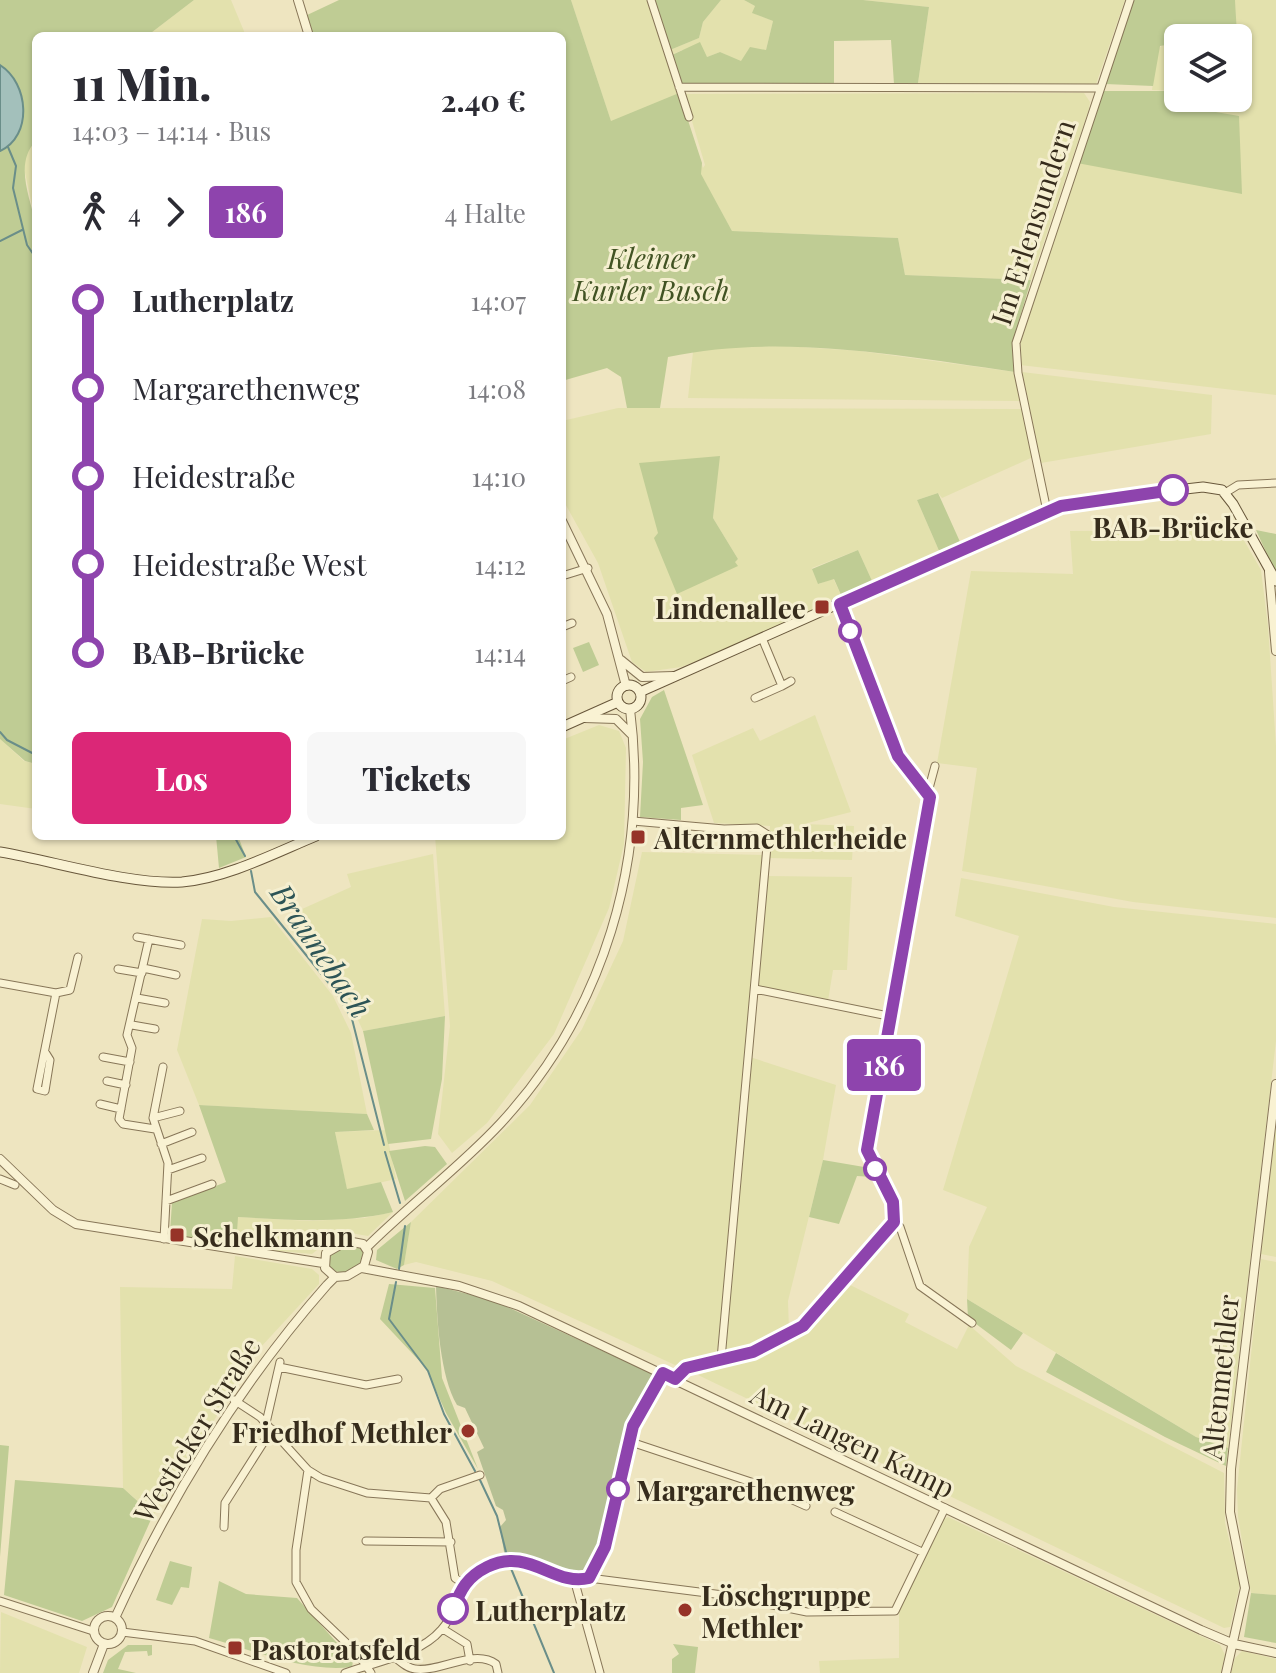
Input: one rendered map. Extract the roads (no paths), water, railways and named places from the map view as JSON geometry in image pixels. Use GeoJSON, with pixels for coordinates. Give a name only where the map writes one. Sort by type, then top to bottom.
{"type":"FeatureCollection","features":[{"type":"Feature","properties":{"kind":"main road"},"geometry":{"type":"LineString","coordinates":[[618,702],[617,694],[626,686],[640,692],[1047,511],[1080,501],[1203,487],[1225,493],[1276,581]]}},
{"type":"Feature","properties":{"kind":"main road"},"geometry":{"type":"LineString","coordinates":[[618,702],[630,709],[639,703],[640,692]]}},
{"type":"Feature","properties":{"kind":"main road"},"geometry":{"type":"LineString","coordinates":[[566,725],[618,702]]}},
{"type":"Feature","properties":{"kind":"main road"},"geometry":{"type":"LineString","coordinates":[[0,852],[149,881],[182,882],[220,873],[306,840]]}},
{"type":"Feature","properties":{"kind":"street"},"geometry":{"type":"LineString","coordinates":[[298,0],[308,32]]}},
{"type":"Feature","properties":{"kind":"street"},"geometry":{"type":"LineString","coordinates":[[651,0],[689,117]]}},
{"type":"Feature","properties":{"kind":"street","name":"Im Erlensundern"},"geometry":{"type":"LineString","coordinates":[[1047,511],[1018,373],[1016,343],[1130,0]]}},
{"type":"Feature","properties":{"kind":"street","name":"Im Erlensundern"},"geometry":{"type":"LineString","coordinates":[[679,87],[1099,88]]}},
{"type":"Feature","properties":{"kind":"street"},"geometry":{"type":"LineString","coordinates":[[1225,493],[1238,485],[1276,483]]}},
{"type":"Feature","properties":{"kind":"street"},"geometry":{"type":"LineString","coordinates":[[566,528],[588,568],[621,659],[626,686]]}},
{"type":"Feature","properties":{"kind":"street"},"geometry":{"type":"LineString","coordinates":[[566,575],[588,568]]}},
{"type":"Feature","properties":{"kind":"street"},"geometry":{"type":"LineString","coordinates":[[1269,572],[1276,651]]}},
{"type":"Feature","properties":{"kind":"street"},"geometry":{"type":"LineString","coordinates":[[840,604],[898,756],[928,792]]}},
{"type":"Feature","properties":{"kind":"street"},"geometry":{"type":"LineString","coordinates":[[566,625],[572,623]]}},
{"type":"Feature","properties":{"kind":"street"},"geometry":{"type":"LineString","coordinates":[[762,638],[782,686]]}},
{"type":"Feature","properties":{"kind":"street"},"geometry":{"type":"LineString","coordinates":[[621,659],[642,677],[673,676]]}},
{"type":"Feature","properties":{"kind":"street"},"geometry":{"type":"LineString","coordinates":[[566,679],[571,677]]}},
{"type":"Feature","properties":{"kind":"street"},"geometry":{"type":"LineString","coordinates":[[755,698],[791,681]]}},
{"type":"Feature","properties":{"kind":"street"},"geometry":{"type":"LineString","coordinates":[[366,1248],[499,1125],[559,1047],[598,971],[615,924],[633,821],[630,709]]}},
{"type":"Feature","properties":{"kind":"street"},"geometry":{"type":"LineString","coordinates":[[582,718],[616,719],[627,726],[633,738]]}},
{"type":"Feature","properties":{"kind":"street"},"geometry":{"type":"LineString","coordinates":[[675,1379],[686,1368],[773,1344],[803,1326],[894,1222],[893,1202],[867,1150],[930,815],[928,792],[935,766]]}},
{"type":"Feature","properties":{"kind":"street"},"geometry":{"type":"LineString","coordinates":[[633,821],[766,831],[755,989],[721,1359]]}},
{"type":"Feature","properties":{"kind":"street"},"geometry":{"type":"LineString","coordinates":[[137,937],[181,945]]}},
{"type":"Feature","properties":{"kind":"street"},"geometry":{"type":"LineString","coordinates":[[149,939],[132,1025],[127,1035],[132,1048],[121,1123],[155,1129]]}},
{"type":"Feature","properties":{"kind":"street"},"geometry":{"type":"LineString","coordinates":[[0,983],[56,993],[70,990],[78,957]]}},
{"type":"Feature","properties":{"kind":"street"},"geometry":{"type":"LineString","coordinates":[[118,969],[176,975]]}},
{"type":"Feature","properties":{"kind":"street"},"geometry":{"type":"LineString","coordinates":[[755,989],[893,1017]]}},
{"type":"Feature","properties":{"kind":"street"},"geometry":{"type":"LineString","coordinates":[[45,1052],[56,993]]}},
{"type":"Feature","properties":{"kind":"street"},"geometry":{"type":"LineString","coordinates":[[137,998],[165,1003]]}},
{"type":"Feature","properties":{"kind":"street"},"geometry":{"type":"LineString","coordinates":[[132,1025],[155,1029]]}},
{"type":"Feature","properties":{"kind":"street"},"geometry":{"type":"LineString","coordinates":[[103,1057],[130,1062]]}},
{"type":"Feature","properties":{"kind":"street"},"geometry":{"type":"LineString","coordinates":[[163,1067],[153,1118],[168,1170],[164,1239]]}},
{"type":"Feature","properties":{"kind":"street"},"geometry":{"type":"LineString","coordinates":[[107,1081],[126,1085]]}},
{"type":"Feature","properties":{"kind":"street","name":"Altenmethler"},"geometry":{"type":"LineString","coordinates":[[1226,1673],[1245,1588],[1230,1512],[1231,1469],[1276,1084]]}},
{"type":"Feature","properties":{"kind":"street"},"geometry":{"type":"LineString","coordinates":[[100,1104],[121,1109]]}},
{"type":"Feature","properties":{"kind":"street"},"geometry":{"type":"LineString","coordinates":[[153,1118],[180,1111]]}},
{"type":"Feature","properties":{"kind":"street"},"geometry":{"type":"LineString","coordinates":[[161,1144],[192,1132]]}},
{"type":"Feature","properties":{"kind":"street"},"geometry":{"type":"LineString","coordinates":[[168,1170],[202,1158]]}},
{"type":"Feature","properties":{"kind":"street"},"geometry":{"type":"LineString","coordinates":[[0,1159],[67,1220],[164,1239],[323,1263],[335,1277]]}},
{"type":"Feature","properties":{"kind":"street"},"geometry":{"type":"LineString","coordinates":[[0,1179],[15,1185]]}},
{"type":"Feature","properties":{"kind":"street"},"geometry":{"type":"LineString","coordinates":[[166,1201],[212,1184]]}},
{"type":"Feature","properties":{"kind":"street"},"geometry":{"type":"LineString","coordinates":[[894,1222],[900,1227],[920,1286],[972,1323]]}},
{"type":"Feature","properties":{"kind":"street"},"geometry":{"type":"LineString","coordinates":[[323,1263],[329,1249],[347,1241],[359,1241],[366,1248],[367,1258],[362,1268]]}},
{"type":"Feature","properties":{"kind":"street","name":"Am Langen Kamp"},"geometry":{"type":"LineString","coordinates":[[362,1268],[492,1295],[1234,1644],[1276,1653]]}},
{"type":"Feature","properties":{"kind":"street","name":"Westicker Straße"},"geometry":{"type":"LineString","coordinates":[[115,1618],[175,1495],[234,1400],[277,1341],[335,1277],[347,1276],[362,1268]]}},
{"type":"Feature","properties":{"kind":"street"},"geometry":{"type":"LineString","coordinates":[[224,1527],[225,1503],[269,1426],[280,1365],[366,1385],[398,1379]]}},
{"type":"Feature","properties":{"kind":"street"},"geometry":{"type":"LineString","coordinates":[[589,1578],[605,1547],[628,1441],[640,1409],[663,1373]]}},
{"type":"Feature","properties":{"kind":"street"},"geometry":{"type":"LineString","coordinates":[[234,1400],[269,1426],[308,1470],[331,1482],[367,1493],[431,1498],[441,1510],[451,1542],[455,1578],[464,1584]]}},
{"type":"Feature","properties":{"kind":"street"},"geometry":{"type":"LineString","coordinates":[[628,1441],[757,1484],[806,1506]]}},
{"type":"Feature","properties":{"kind":"street"},"geometry":{"type":"LineString","coordinates":[[308,1470],[299,1522],[296,1582],[311,1609],[367,1665],[371,1673]]}},
{"type":"Feature","properties":{"kind":"street"},"geometry":{"type":"LineString","coordinates":[[431,1498],[440,1489],[480,1475]]}},
{"type":"Feature","properties":{"kind":"street"},"geometry":{"type":"LineString","coordinates":[[345,1673],[425,1644],[443,1629],[464,1584],[483,1570],[508,1561],[524,1561],[574,1579],[589,1578],[723,1595],[807,1612],[895,1611],[945,1508]]}},
{"type":"Feature","properties":{"kind":"street"},"geometry":{"type":"LineString","coordinates":[[835,1512],[922,1552]]}},
{"type":"Feature","properties":{"kind":"street"},"geometry":{"type":"LineString","coordinates":[[366,1541],[451,1542]]}},
{"type":"Feature","properties":{"kind":"street"},"geometry":{"type":"LineString","coordinates":[[574,1579],[600,1673]]}},
{"type":"Feature","properties":{"kind":"street"},"geometry":{"type":"LineString","coordinates":[[0,1601],[93,1631]]}},
{"type":"Feature","properties":{"kind":"street"},"geometry":{"type":"LineString","coordinates":[[100,1618],[115,1618],[122,1632],[117,1641],[104,1644],[96,1639],[93,1631],[100,1618]]}},
{"type":"Feature","properties":{"kind":"street"},"geometry":{"type":"LineString","coordinates":[[443,1629],[467,1644],[470,1661]]}},
{"type":"Feature","properties":{"kind":"street"},"geometry":{"type":"LineString","coordinates":[[122,1632],[195,1641],[268,1670],[286,1673]]}},
{"type":"Feature","properties":{"kind":"street"},"geometry":{"type":"LineString","coordinates":[[93,1673],[104,1644]]}},
{"type":"Feature","properties":{"kind":"street"},"geometry":{"type":"LineString","coordinates":[[393,1656],[408,1667],[429,1670],[470,1661],[493,1661],[498,1673]]}},
{"type":"Feature","properties":{"kind":"water"},"geometry":{"type":"Polygon","coordinates":[[[0,65],[17,84],[23,109],[18,134],[11,144],[0,151],[0,65]]]}},
{"type":"Feature","properties":{"kind":"waterway","name":"Braunebach"},"geometry":{"type":"LineString","coordinates":[[8,147],[16,166],[13,188],[27,245],[32,252]]}},
{"type":"Feature","properties":{"kind":"waterway"},"geometry":{"type":"LineString","coordinates":[[0,241],[22,230]]}},
{"type":"Feature","properties":{"kind":"waterway"},"geometry":{"type":"LineString","coordinates":[[0,732],[7,740],[32,753]]}},
{"type":"Feature","properties":{"kind":"waterway","name":"Braunebach"},"geometry":{"type":"LineString","coordinates":[[236,840],[245,856]]}},
{"type":"Feature","properties":{"kind":"waterway","name":"Braunebach"},"geometry":{"type":"LineString","coordinates":[[251,871],[255,892],[336,992],[352,1019],[384,1145]]}},
{"type":"Feature","properties":{"kind":"waterway","name":"Braunebach"},"geometry":{"type":"LineString","coordinates":[[385,1152],[400,1203]]}},
{"type":"Feature","properties":{"kind":"waterway","name":"Braunebach"},"geometry":{"type":"LineString","coordinates":[[399,1269],[405,1226]]}},
{"type":"Feature","properties":{"kind":"waterway","name":"Braunebach"},"geometry":{"type":"LineString","coordinates":[[396,1282],[389,1319],[428,1371],[444,1414],[475,1471]]}},
{"type":"Feature","properties":{"kind":"waterway","name":"Braunebach"},"geometry":{"type":"LineString","coordinates":[[480,1480],[497,1516],[508,1560]]}},
{"type":"Feature","properties":{"kind":"waterway","name":"Braunebach"},"geometry":{"type":"LineString","coordinates":[[510,1566],[554,1673]]}},
{"type":"Feature","properties":{"kind":"place","name":"BAB-Brücke"},"geometry":{"type":"Point","coordinates":[1173,490]}},
{"type":"Feature","properties":{"kind":"place","name":"Lindenallee"},"geometry":{"type":"Point","coordinates":[822,607]}},
{"type":"Feature","properties":{"kind":"place","name":"Alternmethlerheide"},"geometry":{"type":"Point","coordinates":[638,837]}},
{"type":"Feature","properties":{"kind":"place","name":"Schelkmann"},"geometry":{"type":"Point","coordinates":[177,1235]}},
{"type":"Feature","properties":{"kind":"place","name":"Friedhof Methler"},"geometry":{"type":"Point","coordinates":[468,1431]}},
{"type":"Feature","properties":{"kind":"place","name":"Margarethenweg"},"geometry":{"type":"Point","coordinates":[618,1489]}},
{"type":"Feature","properties":{"kind":"place","name":"Lutherplatz"},"geometry":{"type":"Point","coordinates":[453,1609]}},
{"type":"Feature","properties":{"kind":"place","name":"Löschgruppe Methler"},"geometry":{"type":"Point","coordinates":[685,1610]}},
{"type":"Feature","properties":{"kind":"place","name":"Pastoratsfeld"},"geometry":{"type":"Point","coordinates":[235,1648]}},
{"type":"Feature","properties":{"kind":"park label","name":"Kleiner Kurler Busch"},"geometry":{"type":"Point","coordinates":[651,273]}}]}
